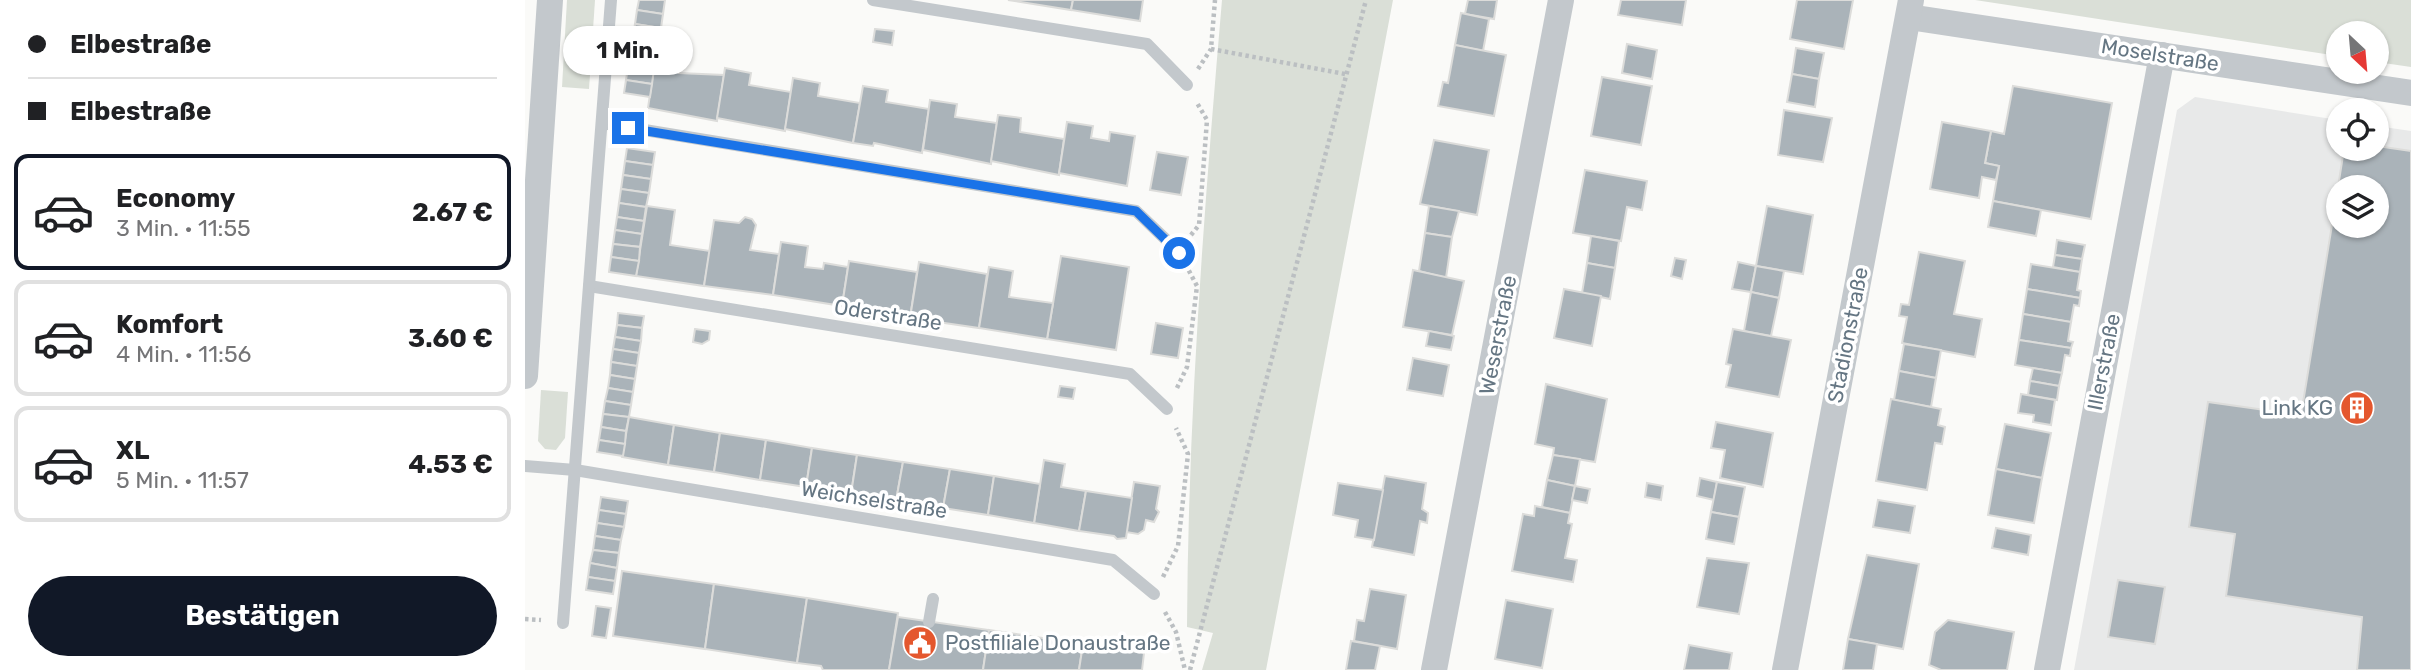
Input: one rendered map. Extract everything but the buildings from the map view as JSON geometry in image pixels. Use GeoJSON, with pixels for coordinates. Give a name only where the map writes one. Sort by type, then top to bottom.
{"type":"FeatureCollection","features":[{"type":"Feature","properties":{"kind":"street"},"geometry":{"type":"LineString","coordinates":[[525,376],[549,0]]}},
{"type":"Feature","properties":{"kind":"street","name":"Weserstraße"},"geometry":{"type":"LineString","coordinates":[[1434,670],[1561,0]]}},
{"type":"Feature","properties":{"kind":"street","name":"Moselstraße"},"geometry":{"type":"LineString","coordinates":[[1910,8],[2162,55],[2411,93]]}},
{"type":"Feature","properties":{"kind":"street","name":"Stadionstraße"},"geometry":{"type":"LineString","coordinates":[[1785,670],[1910,8]]}},
{"type":"Feature","properties":{"kind":"street","name":"Illerstraße"},"geometry":{"type":"LineString","coordinates":[[2047,670],[2162,55]]}},
{"type":"Feature","properties":{"kind":"lane"},"geometry":{"type":"LineString","coordinates":[[563,623],[611,0]]}},
{"type":"Feature","properties":{"kind":"lane"},"geometry":{"type":"LineString","coordinates":[[873,0],[1147,44],[1187,85]]}},
{"type":"Feature","properties":{"kind":"lane"},"geometry":{"type":"LineString","coordinates":[[602,123],[1136,211],[1179,253]]}},
{"type":"Feature","properties":{"kind":"lane","name":"Oderstraße"},"geometry":{"type":"LineString","coordinates":[[589,286],[1130,374],[1167,409]]}},
{"type":"Feature","properties":{"kind":"lane","name":"Weichselstraße"},"geometry":{"type":"LineString","coordinates":[[525,466],[575,470],[1113,559],[1154,594]]}},
{"type":"Feature","properties":{"kind":"lane"},"geometry":{"type":"LineString","coordinates":[[929,622],[933,599]]}},
{"type":"Feature","properties":{"kind":"path"},"geometry":{"type":"LineString","coordinates":[[1188,670],[1176,632],[1154,594],[1178,546],[1188,454],[1167,409],[1187,367],[1197,285],[1179,253],[1199,225],[1207,120],[1187,85],[1211,49],[1215,0]]}},
{"type":"Feature","properties":{"kind":"path"},"geometry":{"type":"LineString","coordinates":[[1188,670],[1366,0]]}},
{"type":"Feature","properties":{"kind":"path"},"geometry":{"type":"LineString","coordinates":[[1211,49],[1345,74]]}},
{"type":"Feature","properties":{"kind":"shaded area"},"geometry":{"type":"Polygon","coordinates":[[[567,0],[595,0],[589,89],[562,87],[567,0]]]}},
{"type":"Feature","properties":{"kind":"shaded area"},"geometry":{"type":"Polygon","coordinates":[[[1222,0],[1393,0],[1266,670],[1202,670],[1213,633],[1187,627],[1190,470],[1198,314],[1222,0]]]}},
{"type":"Feature","properties":{"kind":"shaded area"},"geometry":{"type":"Polygon","coordinates":[[[1975,0],[2411,0],[2411,67],[2389,64],[2389,21],[2326,21],[2326,54],[1975,0]]]}},
{"type":"Feature","properties":{"kind":"shaded area"},"geometry":{"type":"Polygon","coordinates":[[[2195,97],[2326,118],[2326,161],[2389,161],[2389,128],[2411,131],[2411,670],[2074,670],[2177,110],[2195,97]]]}},
{"type":"Feature","properties":{"kind":"shaded area"},"geometry":{"type":"Polygon","coordinates":[[[541,390],[568,392],[565,438],[556,450],[545,449],[538,441],[541,390]]]}},
{"type":"Feature","properties":{"kind":"place","name":"Link KG"},"geometry":{"type":"Point","coordinates":[2357,408]}},
{"type":"Feature","properties":{"kind":"place","name":"Postfiliale Donaustraße"},"geometry":{"type":"Point","coordinates":[920,643]}},
{"type":"Feature","properties":{"kind":"route"},"geometry":{"type":"LineString","coordinates":[[628,128],[1136,211],[1179,253]]}}]}
